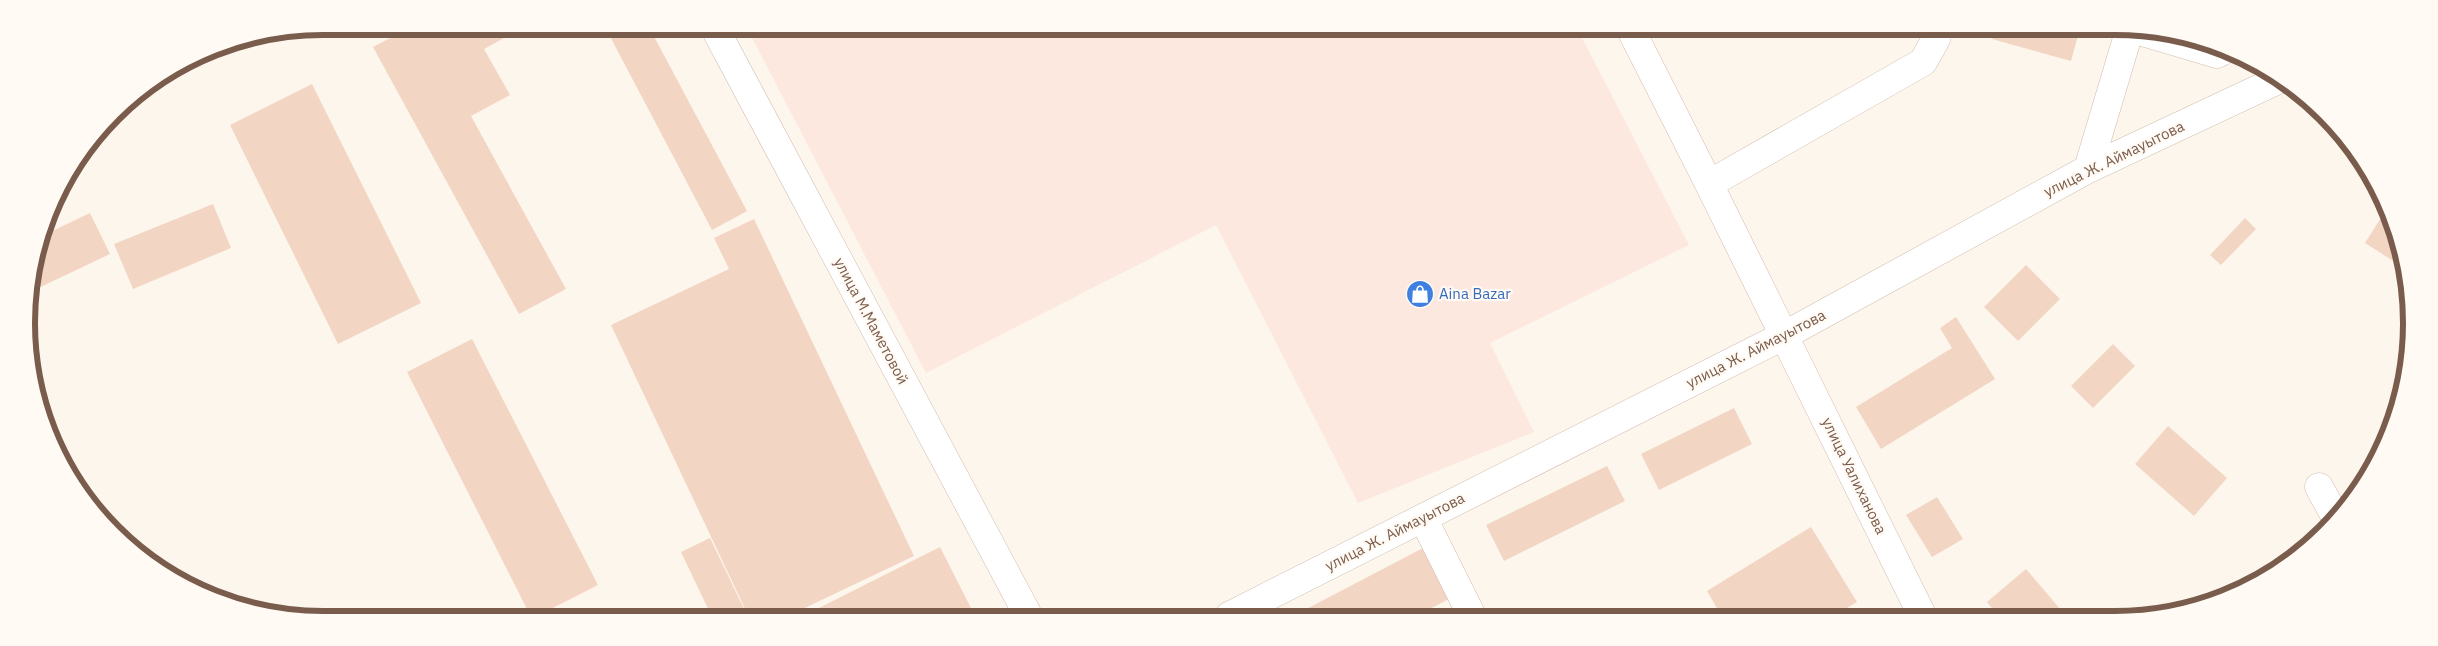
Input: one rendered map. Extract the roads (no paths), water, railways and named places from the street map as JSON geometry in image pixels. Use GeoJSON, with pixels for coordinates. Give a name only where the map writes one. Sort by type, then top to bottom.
{"type":"FeatureCollection","features":[{"type":"Feature","properties":{"kind":"street","name":"улица М.Маметовой"},"geometry":{"type":"LineString","coordinates":[[718,35],[1026,611]]}},
{"type":"Feature","properties":{"kind":"street","name":"улица Уалиханова"},"geometry":{"type":"LineString","coordinates":[[1634,35],[1785,335],[1920,611]]}},
{"type":"Feature","properties":{"kind":"street"},"geometry":{"type":"LineString","coordinates":[[1709,184],[1923,62],[1937,35]]}},
{"type":"Feature","properties":{"kind":"street"},"geometry":{"type":"LineString","coordinates":[[2088,169],[2128,36]]}},
{"type":"Feature","properties":{"kind":"street"},"geometry":{"type":"LineString","coordinates":[[2179,43],[2217,54]]}},
{"type":"Feature","properties":{"kind":"street","name":"улица Ж. Аймауытова"},"geometry":{"type":"LineString","coordinates":[[1239,611],[1785,335],[2088,169],[2273,82]]}},
{"type":"Feature","properties":{"kind":"street"},"geometry":{"type":"LineString","coordinates":[[2319,487],[2333,512]]}},
{"type":"Feature","properties":{"kind":"street"},"geometry":{"type":"LineString","coordinates":[[1423,518],[1470,611]]}},
{"type":"Feature","properties":{"kind":"place","name":"Aina Bazar"},"geometry":{"type":"Point","coordinates":[1420,294]}}]}
